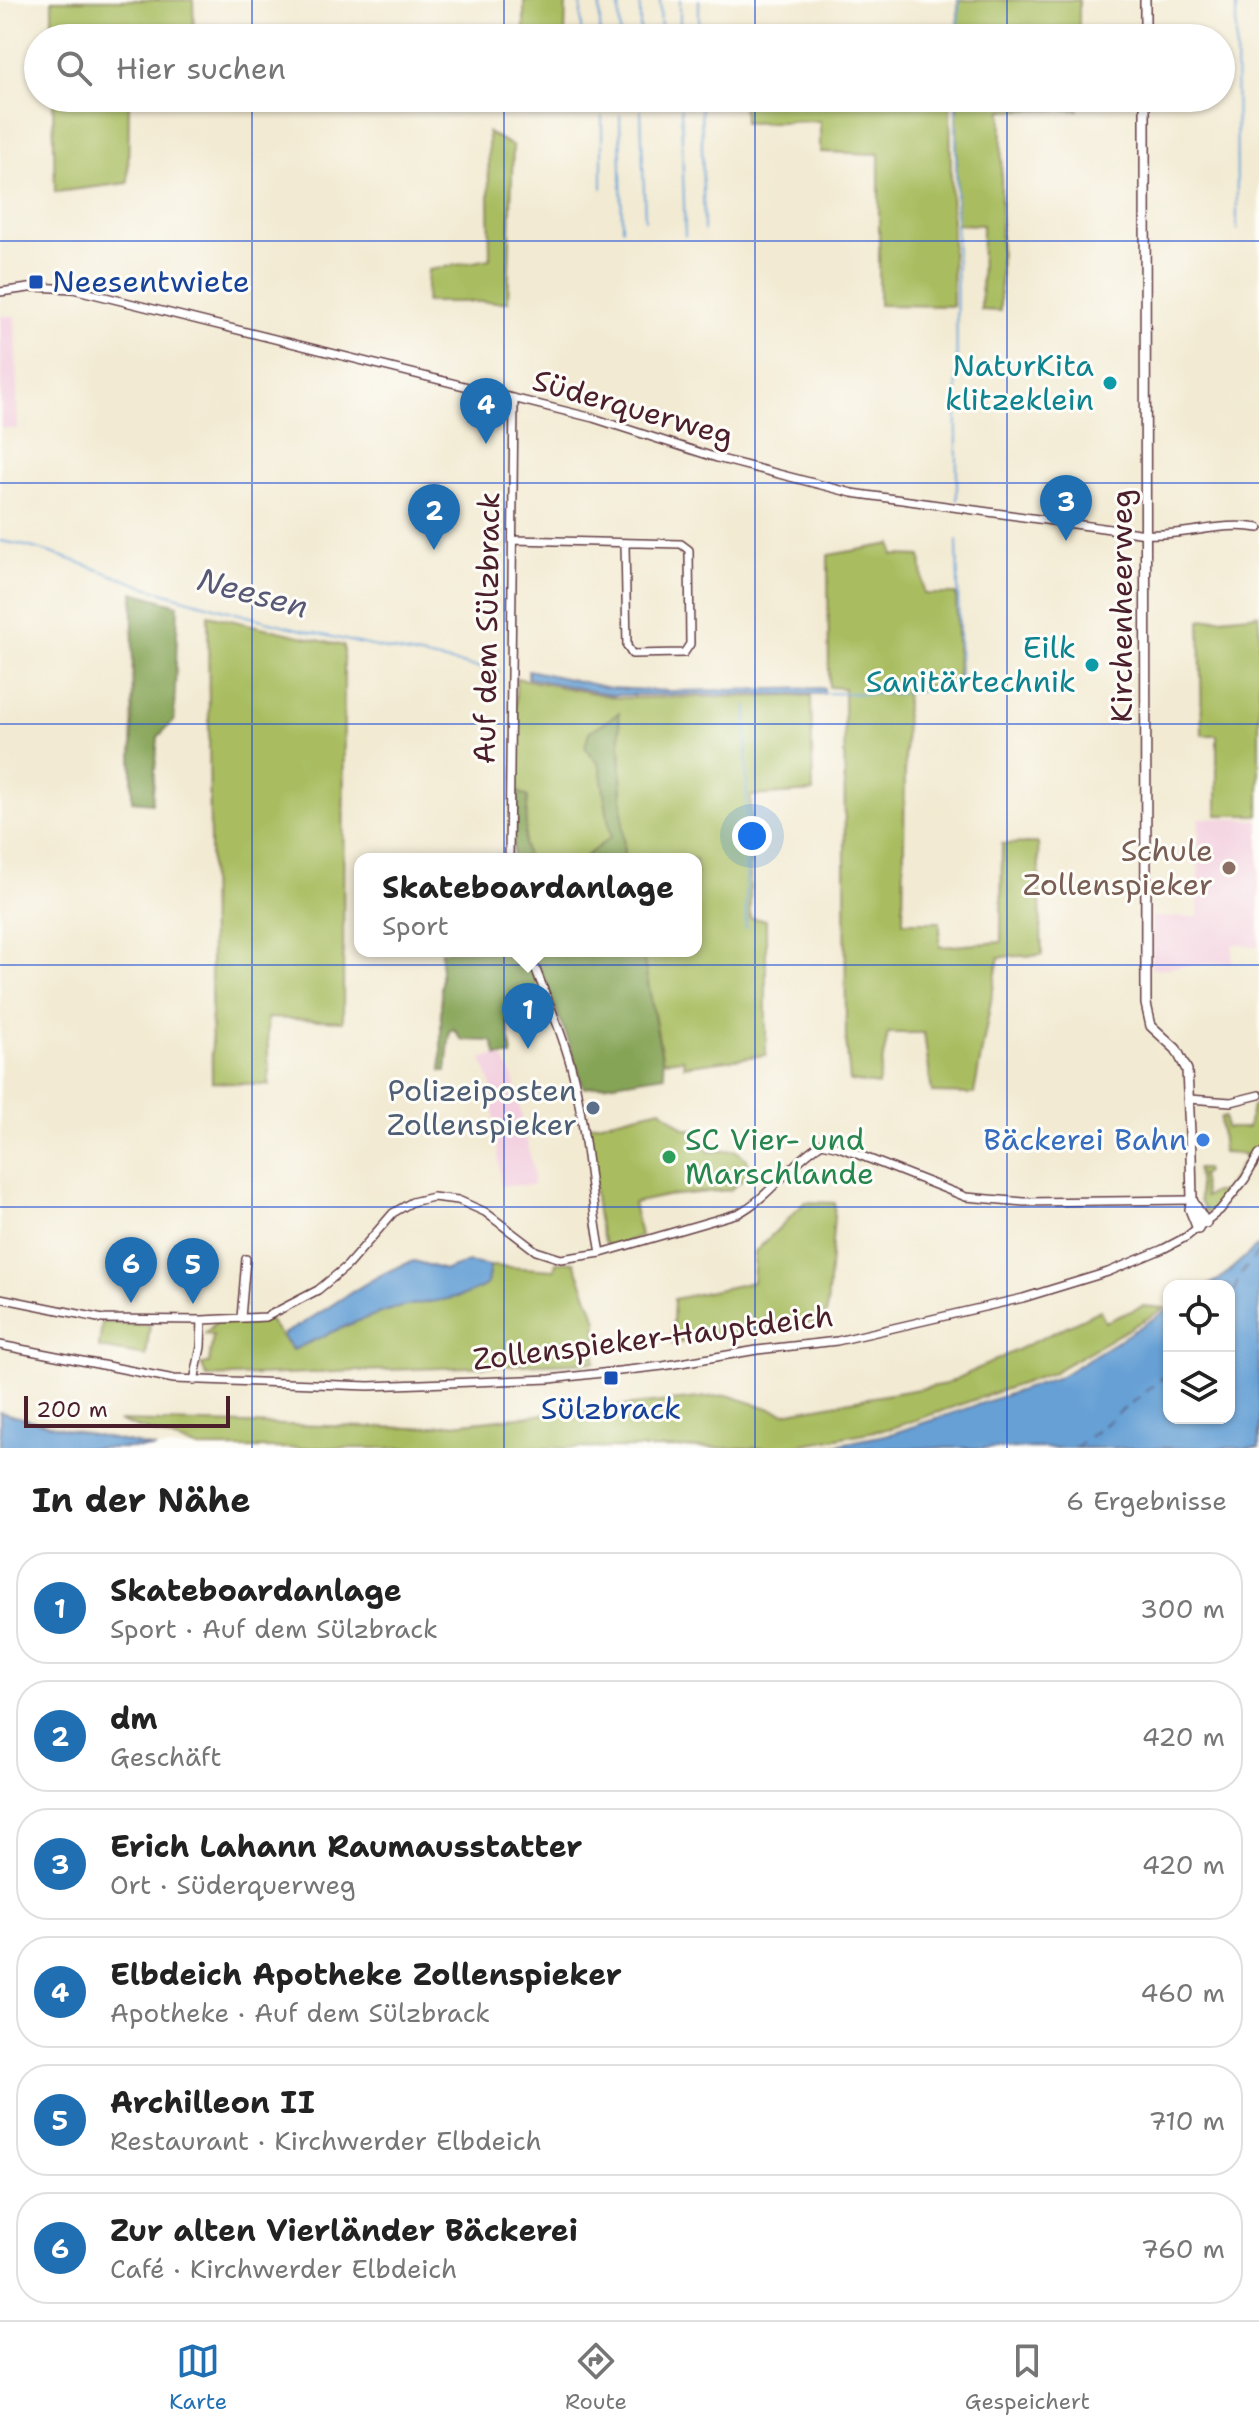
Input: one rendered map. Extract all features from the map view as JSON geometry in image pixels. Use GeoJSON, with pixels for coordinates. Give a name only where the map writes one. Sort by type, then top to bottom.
{"type":"FeatureCollection","features":[{"type":"Feature","properties":{"kind":"main road"},"geometry":{"type":"LineString","coordinates":[[1145,0],[1145,24]]}},
{"type":"Feature","properties":{"kind":"main road","name":"Kirchenheerweg"},"geometry":{"type":"LineString","coordinates":[[1145,112],[1146,1011],[1154,1031],[1183,1058],[1188,1076],[1192,1200],[1202,1226]]}},
{"type":"Feature","properties":{"kind":"street","name":"Süderquerweg"},"geometry":{"type":"LineString","coordinates":[[0,292],[36,287],[73,289],[593,418],[717,458],[852,493],[1146,534],[1230,525],[1259,528]]}},
{"type":"Feature","properties":{"kind":"street","name":"Auf dem Sülzbrack"},"geometry":{"type":"LineString","coordinates":[[509,853],[514,398]]}},
{"type":"Feature","properties":{"kind":"street"},"geometry":{"type":"LineString","coordinates":[[513,540],[681,544],[689,550],[690,644],[684,653],[632,654],[627,646],[625,544]]}},
{"type":"Feature","properties":{"kind":"street"},"geometry":{"type":"LineString","coordinates":[[531,957],[573,1076],[587,1149],[589,1186],[601,1253]]}},
{"type":"Feature","properties":{"kind":"street"},"geometry":{"type":"LineString","coordinates":[[1189,1099],[1231,1102],[1259,1095]]}},
{"type":"Feature","properties":{"kind":"street"},"geometry":{"type":"LineString","coordinates":[[0,1298],[103,1319],[266,1317],[318,1290],[347,1266],[393,1213],[412,1202],[433,1197],[458,1200],[485,1212],[536,1251],[554,1258],[575,1258],[739,1213],[758,1203],[807,1153],[822,1143],[966,1197],[1024,1202],[1192,1200]]}},
{"type":"Feature","properties":{"kind":"street","name":"Zollenspieker-Hauptdeich"},"geometry":{"type":"LineString","coordinates":[[0,1345],[107,1368],[194,1381],[369,1386],[489,1383],[610,1373],[837,1341],[1066,1286],[1140,1259],[1202,1226],[1237,1191],[1259,1154]]}},
{"type":"Feature","properties":{"kind":"street"},"geometry":{"type":"LineString","coordinates":[[241,1318],[246,1259]]}},
{"type":"Feature","properties":{"kind":"street"},"geometry":{"type":"LineString","coordinates":[[194,1381],[201,1347],[202,1320]]}},
{"type":"Feature","properties":{"kind":"shaded area"},"geometry":{"type":"Polygon","coordinates":[[[0,316],[15,316],[18,429],[1,428],[0,316]]]}},
{"type":"Feature","properties":{"kind":"shaded area","name":"Schule Zollenspieker"},"geometry":{"type":"Polygon","coordinates":[[[1199,818],[1259,820],[1259,946],[1233,944],[1232,962],[1151,969],[1152,917],[1198,917],[1199,818]]]}},
{"type":"Feature","properties":{"kind":"shaded area"},"geometry":{"type":"Polygon","coordinates":[[[492,1056],[503,1058],[514,1079],[534,1175],[532,1185],[501,1186],[491,1084],[482,1059],[492,1056]]]}},
{"type":"Feature","properties":{"kind":"green space"},"geometry":{"type":"Polygon","coordinates":[[[52,0],[193,0],[194,24],[52,24],[52,0]]]}},
{"type":"Feature","properties":{"kind":"green space"},"geometry":{"type":"Polygon","coordinates":[[[524,0],[566,0],[565,24],[524,24],[524,0]]]}},
{"type":"Feature","properties":{"kind":"green space"},"geometry":{"type":"Polygon","coordinates":[[[958,0],[1079,0],[1079,24],[958,24],[958,0]]]}},
{"type":"Feature","properties":{"kind":"green space"},"geometry":{"type":"Polygon","coordinates":[[[53,112],[129,112],[128,183],[55,192],[53,112]]]}},
{"type":"Feature","properties":{"kind":"green space"},"geometry":{"type":"Polygon","coordinates":[[[744,112],[950,112],[953,306],[879,305],[879,154],[820,152],[820,121],[744,123],[744,112]]]}},
{"type":"Feature","properties":{"kind":"green space"},"geometry":{"type":"Polygon","coordinates":[[[957,112],[1002,112],[1000,311],[981,310],[982,225],[956,224],[957,112]]]}},
{"type":"Feature","properties":{"kind":"green space"},"geometry":{"type":"Polygon","coordinates":[[[488,133],[513,146],[508,302],[426,302],[428,270],[490,259],[488,133]]]}},
{"type":"Feature","properties":{"kind":"green space"},"geometry":{"type":"Polygon","coordinates":[[[892,544],[893,555],[921,556],[924,594],[956,594],[958,676],[949,684],[906,690],[903,922],[940,922],[940,947],[1001,942],[1002,844],[1038,843],[1042,955],[999,957],[974,1094],[932,1093],[924,1033],[888,1033],[878,1085],[850,1081],[846,1040],[844,688],[829,687],[828,555],[892,544]]]}},
{"type":"Feature","properties":{"kind":"green space"},"geometry":{"type":"Polygon","coordinates":[[[133,592],[178,605],[174,720],[158,737],[152,803],[132,801],[133,592]]]}},
{"type":"Feature","properties":{"kind":"green space"},"geometry":{"type":"Polygon","coordinates":[[[1259,614],[1259,815],[1217,815],[1217,735],[1202,735],[1200,620],[1259,614]]]}},
{"type":"Feature","properties":{"kind":"green space"},"geometry":{"type":"Polygon","coordinates":[[[208,615],[344,646],[343,1021],[267,1018],[269,1085],[212,1082],[208,615]]]}},
{"type":"Feature","properties":{"kind":"green space"},"geometry":{"type":"Polygon","coordinates":[[[516,678],[618,698],[811,696],[813,792],[751,796],[750,918],[766,920],[766,1055],[684,1066],[683,1059],[663,1061],[643,957],[702,957],[702,853],[624,853],[619,714],[600,766],[611,838],[590,853],[526,853],[528,797],[514,790],[516,678]]]}},
{"type":"Feature","properties":{"kind":"green space"},"geometry":{"type":"Polygon","coordinates":[[[619,713],[624,853],[590,853],[611,837],[600,766],[585,747],[589,732],[619,713]]]}},
{"type":"Feature","properties":{"kind":"green space"},"geometry":{"type":"Polygon","coordinates":[[[514,790],[528,797],[526,853],[513,853],[514,790]]]}},
{"type":"Feature","properties":{"kind":"green space"},"geometry":{"type":"Polygon","coordinates":[[[441,957],[527,957],[544,1003],[507,1017],[512,1056],[497,1056],[492,1041],[462,1040],[454,1029],[450,1031],[446,1071],[441,1071],[441,957]]]}},
{"type":"Feature","properties":{"kind":"green space"},"geometry":{"type":"Polygon","coordinates":[[[534,957],[643,957],[665,1075],[584,1088],[534,957]]]}},
{"type":"Feature","properties":{"kind":"green space"},"geometry":{"type":"Polygon","coordinates":[[[1252,1106],[1259,1106],[1259,1144],[1249,1163],[1244,1160],[1244,1154],[1223,1153],[1220,1118],[1225,1117],[1226,1128],[1248,1128],[1252,1106]]]}},
{"type":"Feature","properties":{"kind":"green space","name":"SC Vier- und Marschlande"},"geometry":{"type":"Polygon","coordinates":[[[661,1109],[685,1129],[695,1129],[708,1152],[735,1150],[747,1159],[751,1173],[730,1190],[666,1196],[633,1203],[640,1236],[617,1246],[608,1246],[596,1208],[588,1126],[661,1109]]]}},
{"type":"Feature","properties":{"kind":"green space"},"geometry":{"type":"Polygon","coordinates":[[[1242,1163],[1248,1165],[1232,1191],[1211,1213],[1206,1212],[1200,1200],[1197,1169],[1205,1169],[1206,1172],[1201,1175],[1205,1197],[1214,1192],[1225,1192],[1242,1163]]]}},
{"type":"Feature","properties":{"kind":"green space"},"geometry":{"type":"Polygon","coordinates":[[[805,1202],[835,1203],[826,1321],[769,1327],[672,1344],[674,1299],[753,1282],[755,1252],[805,1202]]]}},
{"type":"Feature","properties":{"kind":"green space"},"geometry":{"type":"Polygon","coordinates":[[[556,1262],[574,1262],[597,1321],[595,1362],[207,1377],[201,1364],[209,1364],[213,1335],[205,1334],[215,1323],[268,1319],[292,1350],[348,1324],[399,1307],[460,1296],[487,1284],[490,1266],[554,1270],[556,1262]]]}},
{"type":"Feature","properties":{"kind":"green space"},"geometry":{"type":"Polygon","coordinates":[[[1143,1306],[1163,1308],[1052,1373],[892,1428],[783,1448],[199,1448],[118,1421],[415,1428],[727,1395],[784,1413],[946,1384],[1100,1310],[1105,1322],[1143,1306]]]}},
{"type":"Feature","properties":{"kind":"green space"},"geometry":{"type":"Polygon","coordinates":[[[102,1322],[150,1325],[146,1356],[99,1348],[102,1322]]]}},
{"type":"Feature","properties":{"kind":"water"},"geometry":{"type":"Polygon","coordinates":[[[528,670],[610,688],[670,691],[824,688],[824,694],[613,695],[528,678],[528,670]]]}},
{"type":"Feature","properties":{"kind":"water"},"geometry":{"type":"Polygon","coordinates":[[[1257,1246],[1259,1448],[822,1448],[894,1433],[1059,1377],[1163,1313],[1163,1424],[1235,1424],[1235,1280],[1220,1279],[1257,1246]]]}},
{"type":"Feature","properties":{"kind":"water"},"geometry":{"type":"Polygon","coordinates":[[[414,1261],[445,1270],[469,1262],[490,1266],[487,1284],[467,1294],[384,1312],[293,1350],[283,1337],[283,1334],[363,1285],[414,1261]]]}},
{"type":"Feature","properties":{"kind":"water"},"geometry":{"type":"Polygon","coordinates":[[[0,1412],[69,1430],[156,1448],[0,1448],[0,1412]]]}},
{"type":"Feature","properties":{"kind":"waterway"},"geometry":{"type":"LineString","coordinates":[[581,0],[581,24]]}},
{"type":"Feature","properties":{"kind":"waterway"},"geometry":{"type":"LineString","coordinates":[[600,0],[600,24]]}},
{"type":"Feature","properties":{"kind":"waterway"},"geometry":{"type":"LineString","coordinates":[[619,0],[620,24]]}},
{"type":"Feature","properties":{"kind":"waterway"},"geometry":{"type":"LineString","coordinates":[[640,0],[640,24]]}},
{"type":"Feature","properties":{"kind":"waterway"},"geometry":{"type":"LineString","coordinates":[[660,0],[661,24]]}},
{"type":"Feature","properties":{"kind":"waterway"},"geometry":{"type":"LineString","coordinates":[[680,0],[680,24]]}},
{"type":"Feature","properties":{"kind":"waterway"},"geometry":{"type":"LineString","coordinates":[[699,0],[699,24]]}},
{"type":"Feature","properties":{"kind":"waterway"},"geometry":{"type":"LineString","coordinates":[[958,24],[959,0]]}},
{"type":"Feature","properties":{"kind":"waterway"},"geometry":{"type":"LineString","coordinates":[[1236,0],[1237,230]]}},
{"type":"Feature","properties":{"kind":"waterway"},"geometry":{"type":"LineString","coordinates":[[641,112],[645,220]]}},
{"type":"Feature","properties":{"kind":"waterway"},"geometry":{"type":"LineString","coordinates":[[681,112],[685,236]]}},
{"type":"Feature","properties":{"kind":"waterway"},"geometry":{"type":"LineString","coordinates":[[701,112],[704,230]]}},
{"type":"Feature","properties":{"kind":"waterway"},"geometry":{"type":"LineString","coordinates":[[956,112],[957,500]]}},
{"type":"Feature","properties":{"kind":"waterway"},"geometry":{"type":"LineString","coordinates":[[620,115],[622,228]]}},
{"type":"Feature","properties":{"kind":"waterway"},"geometry":{"type":"LineString","coordinates":[[602,117],[602,188]]}},
{"type":"Feature","properties":{"kind":"waterway"},"geometry":{"type":"LineString","coordinates":[[823,693],[892,694],[947,688],[960,677],[957,540]]}},
{"type":"Feature","properties":{"kind":"waterway","name":"Neesen"},"geometry":{"type":"LineString","coordinates":[[0,541],[41,550],[142,586],[287,626],[499,671]]}},
{"type":"Feature","properties":{"kind":"waterway"},"geometry":{"type":"LineString","coordinates":[[746,928],[747,705]]}},
{"type":"Feature","properties":{"kind":"ferry route"},"geometry":{"type":"LineString","coordinates":[[1235,1289],[1239,1277],[1259,1251]]}},
{"type":"Feature","properties":{"kind":"ferry route"},"geometry":{"type":"LineString","coordinates":[[1075,1448],[1163,1378]]}},
{"type":"Feature","properties":{"kind":"place","name":"Neesentwiete"},"geometry":{"type":"Point","coordinates":[36,282]}},
{"type":"Feature","properties":{"kind":"place","name":"NaturKita klitzeklein"},"geometry":{"type":"Point","coordinates":[1110,383]}},
{"type":"Feature","properties":{"kind":"place","name":"Elbdeich Apotheke Zollenspieker"},"geometry":{"type":"Point","coordinates":[486,444]}},
{"type":"Feature","properties":{"kind":"place","name":"Erich Lahann Raumausstatter"},"geometry":{"type":"Point","coordinates":[1066,541]}},
{"type":"Feature","properties":{"kind":"place","name":"dm"},"geometry":{"type":"Point","coordinates":[434,550]}},
{"type":"Feature","properties":{"kind":"place","name":"Eilk Sanitärtechnik"},"geometry":{"type":"Point","coordinates":[1092,665]}},
{"type":"Feature","properties":{"kind":"place","name":"Schule Zollenspieker"},"geometry":{"type":"Point","coordinates":[1229,868]}},
{"type":"Feature","properties":{"kind":"place","name":"Skateboardanlage"},"geometry":{"type":"Point","coordinates":[528,1049]}},
{"type":"Feature","properties":{"kind":"place","name":"Polizeiposten Zollenspieker"},"geometry":{"type":"Point","coordinates":[593,1108]}},
{"type":"Feature","properties":{"kind":"place","name":"Bäckerei Bahn"},"geometry":{"type":"Point","coordinates":[1203,1140]}},
{"type":"Feature","properties":{"kind":"place","name":"SC Vier- und Marschlande"},"geometry":{"type":"Point","coordinates":[669,1157]}},
{"type":"Feature","properties":{"kind":"place","name":"Zur alten Vierländer Bäckerei"},"geometry":{"type":"Point","coordinates":[131,1303]}},
{"type":"Feature","properties":{"kind":"place","name":"Archilleon II"},"geometry":{"type":"Point","coordinates":[193,1304]}},
{"type":"Feature","properties":{"kind":"place","name":"Sülzbrack"},"geometry":{"type":"Point","coordinates":[611,1378]}}]}
